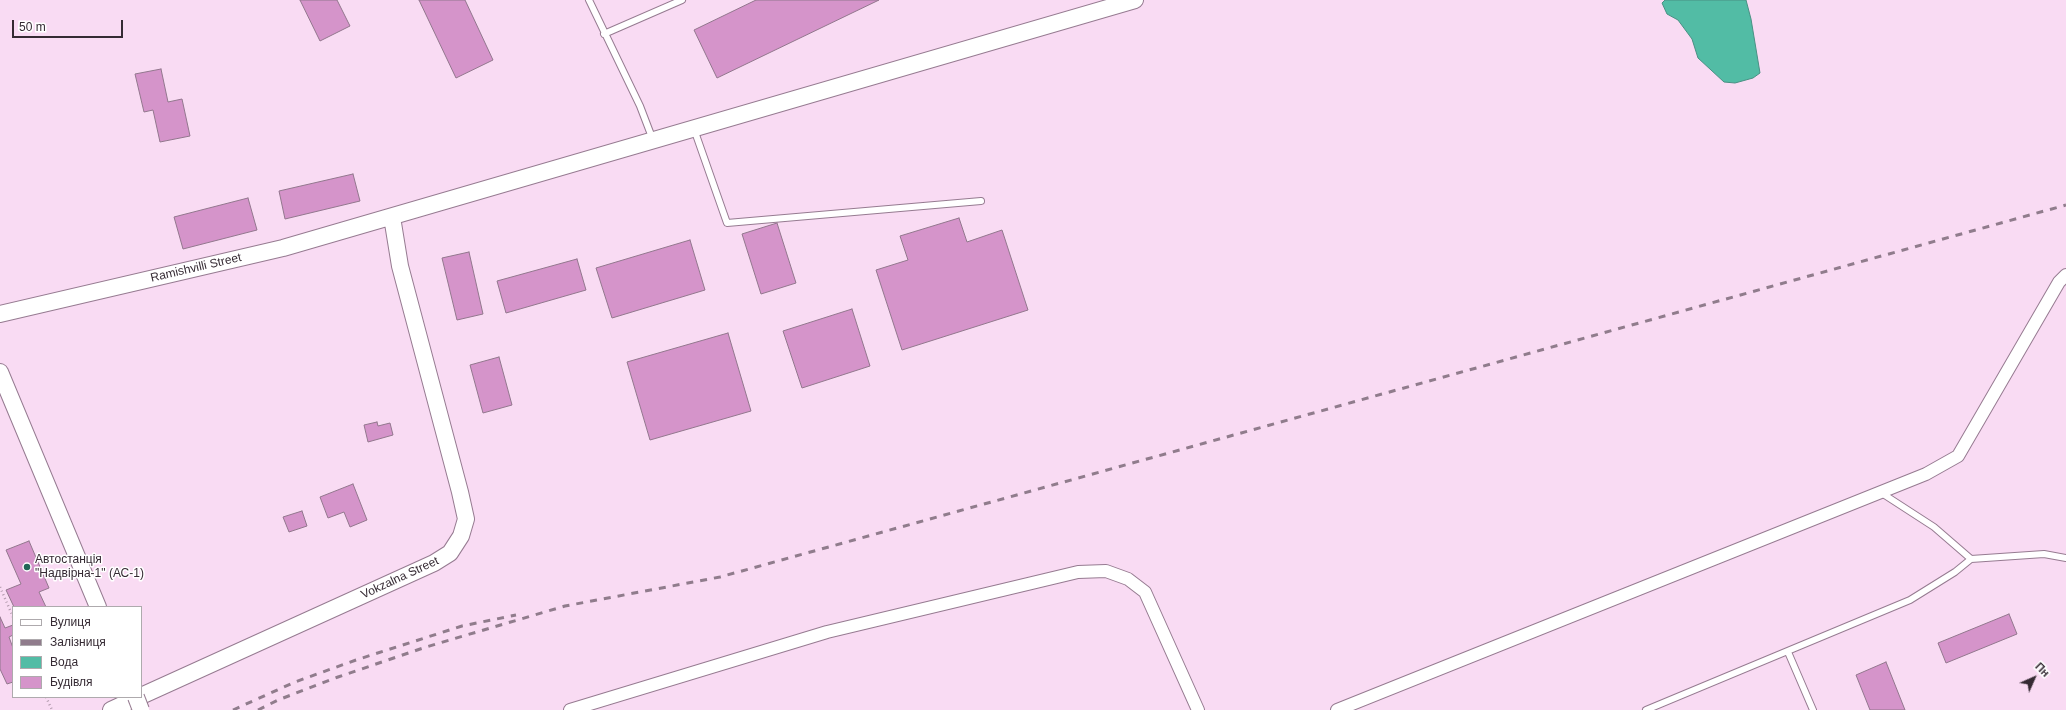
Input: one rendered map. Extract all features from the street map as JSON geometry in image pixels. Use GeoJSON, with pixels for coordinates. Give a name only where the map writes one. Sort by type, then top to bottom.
{"type":"FeatureCollection","features":[{"type":"Feature","properties":{"kind":"main road","name":"Ramishvilli Street"},"geometry":{"type":"LineString","coordinates":[[0,314],[283,248],[1135,0]]}},
{"type":"Feature","properties":{"kind":"main road","name":"Vokzalna Street"},"geometry":{"type":"LineString","coordinates":[[142,696],[434,563],[450,553],[461,536],[466,519],[400,266],[392,217]]}},
{"type":"Feature","properties":{"kind":"main road"},"geometry":{"type":"LineString","coordinates":[[0,372],[98,606]]}},
{"type":"Feature","properties":{"kind":"main road","name":"Vokzalna Street"},"geometry":{"type":"LineString","coordinates":[[111,710],[137,698]]}},
{"type":"Feature","properties":{"kind":"main road"},"geometry":{"type":"LineString","coordinates":[[139,698],[141,710]]}},
{"type":"Feature","properties":{"kind":"street"},"geometry":{"type":"LineString","coordinates":[[1337,710],[1926,474],[1958,456],[2059,282],[2066,275]]}},
{"type":"Feature","properties":{"kind":"street"},"geometry":{"type":"LineString","coordinates":[[570,710],[827,632],[1078,572],[1106,571],[1128,579],[1146,592],[1198,710]]}},
{"type":"Feature","properties":{"kind":"lane"},"geometry":{"type":"LineString","coordinates":[[589,0],[604,34],[640,106],[653,141]]}},
{"type":"Feature","properties":{"kind":"lane"},"geometry":{"type":"LineString","coordinates":[[604,34],[682,0]]}},
{"type":"Feature","properties":{"kind":"lane"},"geometry":{"type":"LineString","coordinates":[[694,129],[727,223],[981,200]]}},
{"type":"Feature","properties":{"kind":"lane"},"geometry":{"type":"LineString","coordinates":[[1880,492],[1934,527],[1971,559]]}},
{"type":"Feature","properties":{"kind":"lane"},"geometry":{"type":"LineString","coordinates":[[1646,710],[1910,600],[1955,572],[1971,559],[2044,554],[2066,558]]}},
{"type":"Feature","properties":{"kind":"lane"},"geometry":{"type":"LineString","coordinates":[[1788,652],[1813,710]]}},
{"type":"Feature","properties":{"kind":"path"},"geometry":{"type":"LineString","coordinates":[[0,587],[12,615]]}},
{"type":"Feature","properties":{"kind":"path"},"geometry":{"type":"LineString","coordinates":[[46,698],[52,710]]}},
{"type":"Feature","properties":{"kind":"water"},"geometry":{"type":"Polygon","coordinates":[[[1665,0],[1746,0],[1751,19],[1760,73],[1753,78],[1735,83],[1724,82],[1698,58],[1692,39],[1678,20],[1667,14],[1662,3],[1665,0]]]}},
{"type":"Feature","properties":{"kind":"building"},"geometry":{"type":"Polygon","coordinates":[[[300,0],[337,0],[350,26],[320,41],[300,0]]]}},
{"type":"Feature","properties":{"kind":"building"},"geometry":{"type":"Polygon","coordinates":[[[419,0],[465,0],[493,60],[456,78],[419,0]]]}},
{"type":"Feature","properties":{"kind":"building"},"geometry":{"type":"Polygon","coordinates":[[[756,0],[879,0],[717,78],[694,30],[756,0]]]}},
{"type":"Feature","properties":{"kind":"building"},"geometry":{"type":"Polygon","coordinates":[[[161,69],[168,102],[182,99],[190,136],[160,142],[153,110],[144,112],[135,74],[161,69]]]}},
{"type":"Feature","properties":{"kind":"building"},"geometry":{"type":"Polygon","coordinates":[[[353,174],[360,201],[285,219],[279,191],[353,174]]]}},
{"type":"Feature","properties":{"kind":"building"},"geometry":{"type":"Polygon","coordinates":[[[248,198],[257,230],[183,249],[174,217],[248,198]]]}},
{"type":"Feature","properties":{"kind":"building"},"geometry":{"type":"Polygon","coordinates":[[[959,218],[967,242],[1002,230],[1028,310],[902,350],[876,270],[908,260],[900,236],[959,218]]]}},
{"type":"Feature","properties":{"kind":"building"},"geometry":{"type":"Polygon","coordinates":[[[777,223],[796,283],[761,294],[742,234],[777,223]]]}},
{"type":"Feature","properties":{"kind":"building"},"geometry":{"type":"Polygon","coordinates":[[[690,240],[705,290],[612,318],[596,268],[690,240]]]}},
{"type":"Feature","properties":{"kind":"building"},"geometry":{"type":"Polygon","coordinates":[[[469,252],[483,314],[457,320],[442,258],[469,252]]]}},
{"type":"Feature","properties":{"kind":"building"},"geometry":{"type":"Polygon","coordinates":[[[577,259],[586,290],[506,313],[497,281],[577,259]]]}},
{"type":"Feature","properties":{"kind":"building"},"geometry":{"type":"Polygon","coordinates":[[[852,309],[870,366],[802,388],[783,331],[852,309]]]}},
{"type":"Feature","properties":{"kind":"building"},"geometry":{"type":"Polygon","coordinates":[[[728,333],[751,411],[650,440],[627,362],[728,333]]]}},
{"type":"Feature","properties":{"kind":"building"},"geometry":{"type":"Polygon","coordinates":[[[499,357],[512,405],[483,413],[470,365],[499,357]]]}},
{"type":"Feature","properties":{"kind":"building"},"geometry":{"type":"Polygon","coordinates":[[[377,422],[378,426],[390,423],[393,435],[368,442],[364,425],[377,422]]]}},
{"type":"Feature","properties":{"kind":"building"},"geometry":{"type":"Polygon","coordinates":[[[353,484],[367,520],[350,527],[344,512],[328,518],[320,497],[353,484]]]}},
{"type":"Feature","properties":{"kind":"building"},"geometry":{"type":"Polygon","coordinates":[[[302,511],[307,526],[289,532],[283,517],[302,511]]]}},
{"type":"Feature","properties":{"kind":"building","name":"Автостанція \"Надвірна-1\" (АС-1)"},"geometry":{"type":"Polygon","coordinates":[[[29,541],[49,588],[39,592],[46,606],[14,606],[6,590],[21,584],[6,550],[29,541]]]}},
{"type":"Feature","properties":{"kind":"building"},"geometry":{"type":"Polygon","coordinates":[[[2009,614],[2017,634],[1946,663],[1938,643],[2009,614]]]}},
{"type":"Feature","properties":{"kind":"building"},"geometry":{"type":"Polygon","coordinates":[[[0,617],[5,628],[12,625],[12,636],[9,637],[12,645],[12,682],[7,684],[0,669],[0,617]]]}},
{"type":"Feature","properties":{"kind":"building"},"geometry":{"type":"Polygon","coordinates":[[[1886,662],[1905,710],[1870,710],[1856,675],[1886,662]]]}},
{"type":"Feature","properties":{"kind":"railway"},"geometry":{"type":"LineString","coordinates":[[258,710],[278,700],[338,677],[426,647],[565,606],[720,577],[2066,205]]}},
{"type":"Feature","properties":{"kind":"railway"},"geometry":{"type":"LineString","coordinates":[[233,710],[295,682],[356,660],[462,626],[516,615]]}},
{"type":"Feature","properties":{"kind":"place","name":"Автостанція \"Надвірна-1\" (АС-1)"},"geometry":{"type":"Point","coordinates":[27,567]}}]}
